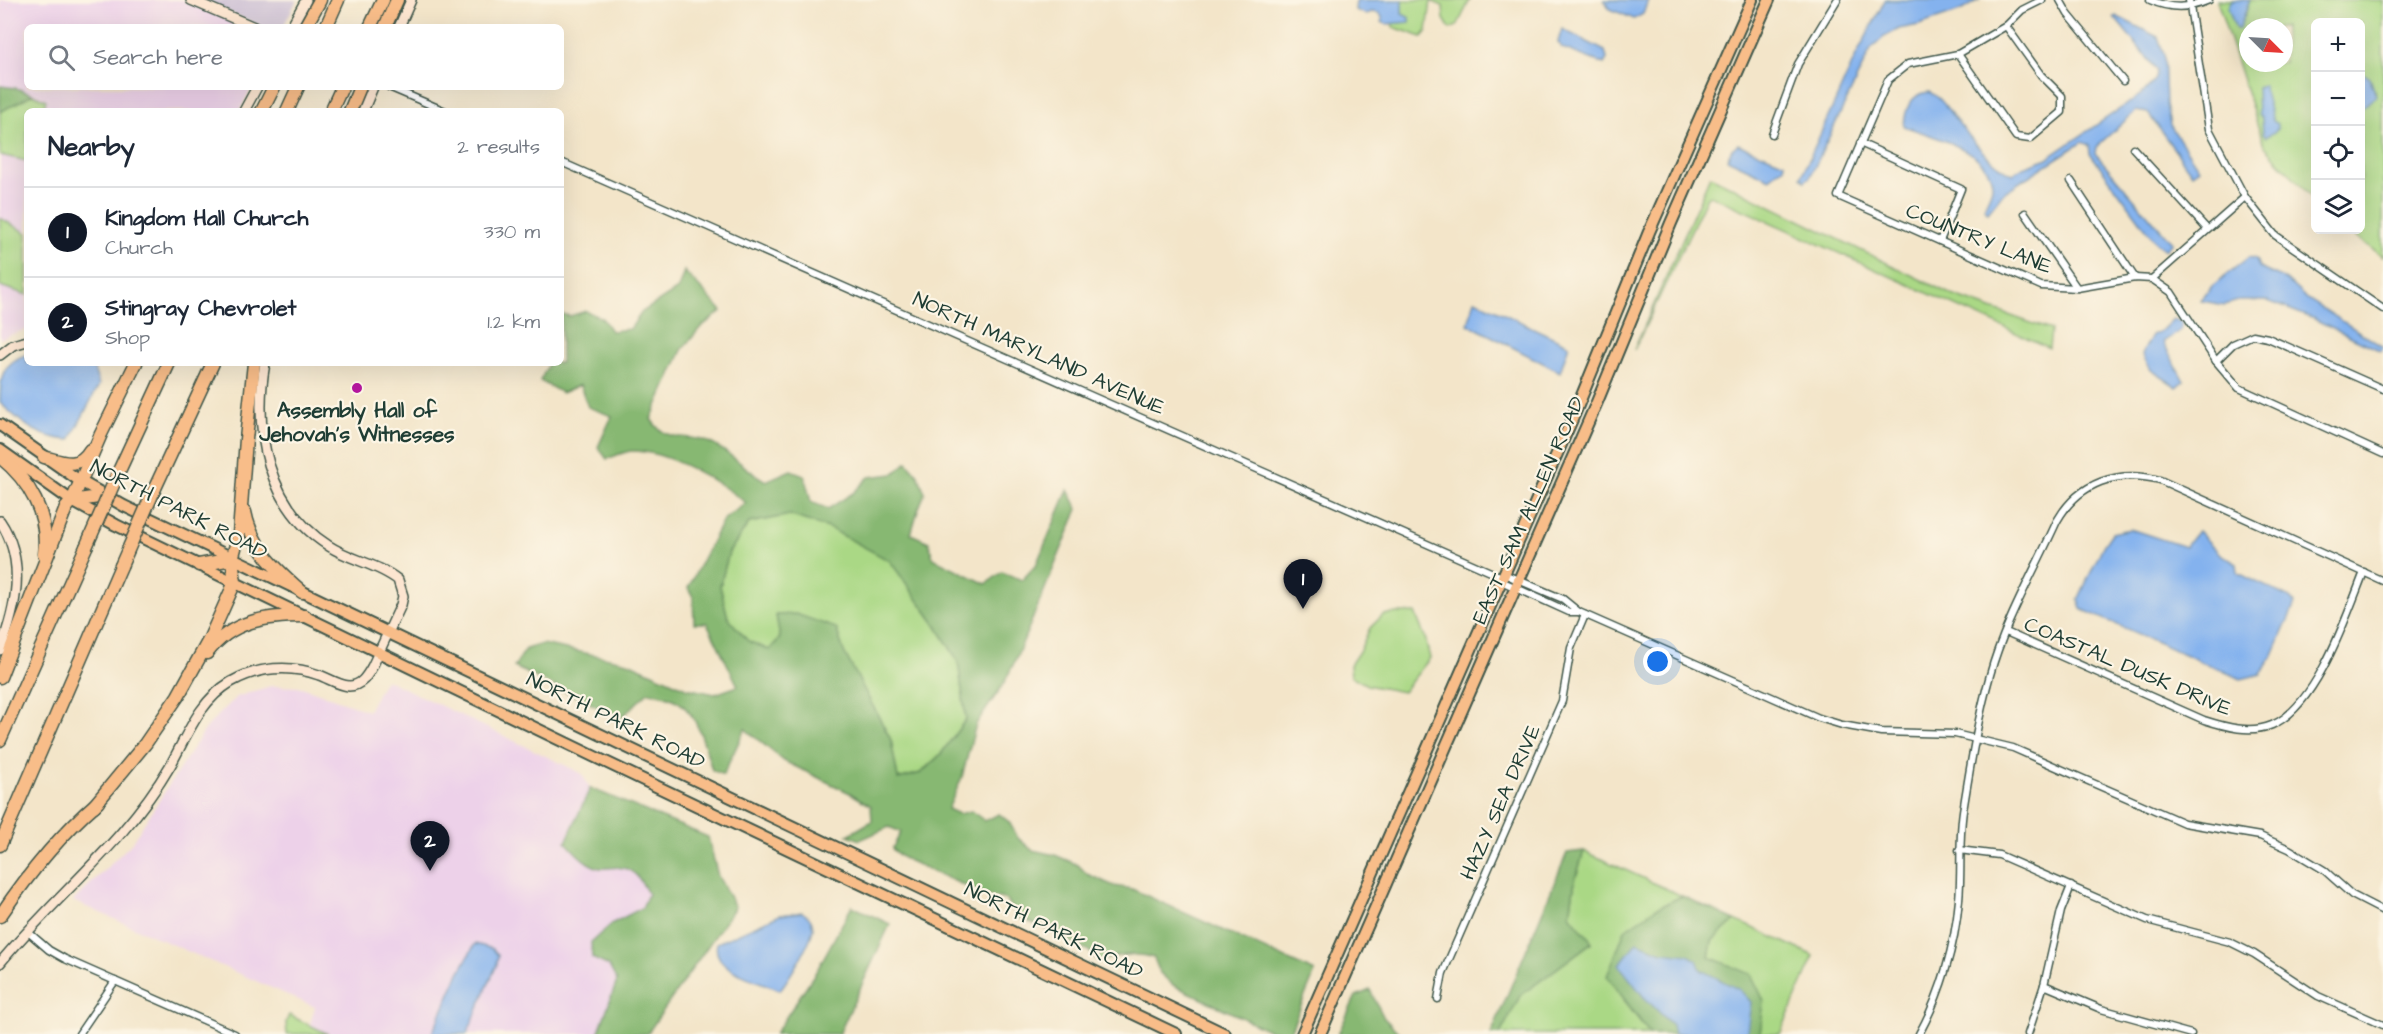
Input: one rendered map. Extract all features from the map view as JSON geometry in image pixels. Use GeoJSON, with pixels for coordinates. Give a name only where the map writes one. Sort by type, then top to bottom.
{"type":"FeatureCollection","features":[{"type":"Feature","properties":{"kind":"highway"},"geometry":{"type":"LineString","coordinates":[[307,24],[320,0]]}},
{"type":"Feature","properties":{"kind":"highway"},"geometry":{"type":"LineString","coordinates":[[327,24],[338,0]]}},
{"type":"Feature","properties":{"kind":"highway"},"geometry":{"type":"LineString","coordinates":[[371,24],[383,0]]}},
{"type":"Feature","properties":{"kind":"highway"},"geometry":{"type":"LineString","coordinates":[[386,24],[396,0]]}},
{"type":"Feature","properties":{"kind":"highway"},"geometry":{"type":"LineString","coordinates":[[264,108],[272,90]]}},
{"type":"Feature","properties":{"kind":"highway"},"geometry":{"type":"LineString","coordinates":[[288,108],[296,90]]}},
{"type":"Feature","properties":{"kind":"highway"},"geometry":{"type":"LineString","coordinates":[[332,108],[341,90]]}},
{"type":"Feature","properties":{"kind":"highway"},"geometry":{"type":"LineString","coordinates":[[351,108],[359,90]]}},
{"type":"Feature","properties":{"kind":"highway"},"geometry":{"type":"LineString","coordinates":[[0,677],[66,508],[72,501],[101,434],[135,366]]}},
{"type":"Feature","properties":{"kind":"highway"},"geometry":{"type":"LineString","coordinates":[[0,740],[168,366]]}},
{"type":"Feature","properties":{"kind":"highway"},"geometry":{"type":"LineString","coordinates":[[0,845],[155,488],[212,366]]}},
{"type":"Feature","properties":{"kind":"highway"},"geometry":{"type":"LineString","coordinates":[[0,916],[31,875],[94,806],[145,744],[178,696],[209,640],[234,582],[232,559],[239,534],[254,366]]}},
{"type":"Feature","properties":{"kind":"highway"},"geometry":{"type":"LineString","coordinates":[[44,457],[67,463],[78,462],[85,459],[101,434]]}},
{"type":"Feature","properties":{"kind":"highway"},"geometry":{"type":"LineString","coordinates":[[0,457],[14,468],[28,485],[39,507],[45,532],[42,568]]}},
{"type":"Feature","properties":{"kind":"highway"},"geometry":{"type":"LineString","coordinates":[[72,501],[105,496]]}},
{"type":"Feature","properties":{"kind":"highway"},"geometry":{"type":"LineString","coordinates":[[242,499],[246,520],[258,548],[271,564],[302,592]]}},
{"type":"Feature","properties":{"kind":"highway"},"geometry":{"type":"LineString","coordinates":[[198,565],[232,559]]}},
{"type":"Feature","properties":{"kind":"highway"},"geometry":{"type":"LineString","coordinates":[[94,806],[111,791],[149,745],[178,703],[209,651],[221,637],[233,629],[265,617],[305,616]]}},
{"type":"Feature","properties":{"kind":"main road","name":"EAST SAM ALLEN ROAD"},"geometry":{"type":"LineString","coordinates":[[1303,1032],[1569,426],[1649,232],[1752,0]]}},
{"type":"Feature","properties":{"kind":"main road","name":"EAST SAM ALLEN ROAD"},"geometry":{"type":"LineString","coordinates":[[1320,1034],[1769,0]]}},
{"type":"Feature","properties":{"kind":"main road","name":"NORTH PARK ROAD"},"geometry":{"type":"LineString","coordinates":[[0,425],[44,457],[105,496],[1225,1034]]}},
{"type":"Feature","properties":{"kind":"main road","name":"NORTH PARK ROAD"},"geometry":{"type":"LineString","coordinates":[[0,450],[72,501],[116,525],[1176,1034]]}},
{"type":"Feature","properties":{"kind":"street"},"geometry":{"type":"LineString","coordinates":[[191,0],[247,24]]}},
{"type":"Feature","properties":{"kind":"street"},"geometry":{"type":"LineString","coordinates":[[293,24],[306,0]]}},
{"type":"Feature","properties":{"kind":"street"},"geometry":{"type":"LineString","coordinates":[[400,24],[411,0]]}},
{"type":"Feature","properties":{"kind":"street"},"geometry":{"type":"LineString","coordinates":[[1772,134],[1798,64],[1837,0]]}},
{"type":"Feature","properties":{"kind":"street","name":"COUNTRY LANE"},"geometry":{"type":"LineString","coordinates":[[2042,0],[2022,10],[2007,26],[1958,54],[1908,64],[1888,80],[1838,196],[2041,286],[2077,288],[2135,278],[2152,279]]}},
{"type":"Feature","properties":{"kind":"street"},"geometry":{"type":"LineString","coordinates":[[2060,0],[2068,14],[2124,81]]}},
{"type":"Feature","properties":{"kind":"street"},"geometry":{"type":"LineString","coordinates":[[2150,0],[2167,7],[2207,0]]}},
{"type":"Feature","properties":{"kind":"street"},"geometry":{"type":"LineString","coordinates":[[2190,3],[2209,129],[2245,197],[2275,235],[2383,309]]}},
{"type":"Feature","properties":{"kind":"street"},"geometry":{"type":"LineString","coordinates":[[1958,54],[2016,137],[2030,139],[2062,112],[2062,96],[2041,75],[2007,26]]}},
{"type":"Feature","properties":{"kind":"street"},"geometry":{"type":"LineString","coordinates":[[246,108],[255,90]]}},
{"type":"Feature","properties":{"kind":"street"},"geometry":{"type":"LineString","coordinates":[[364,108],[372,90]]}},
{"type":"Feature","properties":{"kind":"street"},"geometry":{"type":"LineString","coordinates":[[396,90],[438,108]]}},
{"type":"Feature","properties":{"kind":"street"},"geometry":{"type":"LineString","coordinates":[[1860,143],[1961,189],[1940,241]]}},
{"type":"Feature","properties":{"kind":"street"},"geometry":{"type":"LineString","coordinates":[[2133,148],[2207,230]]}},
{"type":"Feature","properties":{"kind":"street","name":"NORTH MARYLAND AVENUE"},"geometry":{"type":"LineString","coordinates":[[564,163],[1517,584],[1563,599],[1582,614],[1820,718],[1842,725],[1881,732],[1955,734],[2013,747],[2184,823],[2260,837],[2289,849],[2324,870],[2352,895],[2383,911]]}},
{"type":"Feature","properties":{"kind":"street"},"geometry":{"type":"LineString","coordinates":[[2071,181],[2135,278]]}},
{"type":"Feature","properties":{"kind":"street"},"geometry":{"type":"LineString","coordinates":[[2245,197],[2152,279],[2171,292],[2216,361],[2239,388],[2383,454]]}},
{"type":"Feature","properties":{"kind":"street"},"geometry":{"type":"LineString","coordinates":[[2025,213],[2077,288]]}},
{"type":"Feature","properties":{"kind":"street"},"geometry":{"type":"LineString","coordinates":[[2216,361],[2233,344],[2253,335],[2268,338],[2383,389]]}},
{"type":"Feature","properties":{"kind":"street"},"geometry":{"type":"LineString","coordinates":[[0,355],[14,345],[24,342]]}},
{"type":"Feature","properties":{"kind":"street"},"geometry":{"type":"LineString","coordinates":[[0,963],[27,931],[118,838],[144,807],[159,785],[201,709],[220,690],[249,674],[286,668],[309,672],[342,684],[357,684],[367,676],[379,652],[403,596],[398,580],[328,546],[297,518],[276,486],[266,456],[261,426],[264,366]]}},
{"type":"Feature","properties":{"kind":"street"},"geometry":{"type":"LineString","coordinates":[[1918,1034],[1939,993],[1950,954],[1959,900],[1959,850],[1963,807],[1990,675],[2006,632],[2064,509],[2088,487],[2102,480],[2132,475],[2160,480],[2383,581]]}},
{"type":"Feature","properties":{"kind":"street"},"geometry":{"type":"LineString","coordinates":[[0,521],[15,560],[16,590],[15,606],[0,650]]}},
{"type":"Feature","properties":{"kind":"street","name":"COASTAL DUSK DRIVE"},"geometry":{"type":"LineString","coordinates":[[2006,632],[2204,720],[2230,729],[2253,728],[2272,724],[2294,710],[2309,693],[2327,659],[2364,572]]}},
{"type":"Feature","properties":{"kind":"street","name":"HAZY SEA DRIVE"},"geometry":{"type":"LineString","coordinates":[[1438,999],[1443,973],[1562,701],[1571,648],[1582,614]]}},
{"type":"Feature","properties":{"kind":"street"},"geometry":{"type":"LineString","coordinates":[[1959,850],[1999,855],[2147,920],[2230,942],[2254,954],[2318,996],[2383,1025]]}},
{"type":"Feature","properties":{"kind":"street"},"geometry":{"type":"LineString","coordinates":[[2028,1034],[2044,985],[2061,910],[2071,886]]}},
{"type":"Feature","properties":{"kind":"street"},"geometry":{"type":"LineString","coordinates":[[27,931],[49,950],[65,959],[235,1034]]}},
{"type":"Feature","properties":{"kind":"street"},"geometry":{"type":"LineString","coordinates":[[79,1034],[115,981]]}},
{"type":"Feature","properties":{"kind":"street"},"geometry":{"type":"LineString","coordinates":[[2044,985],[2101,1009],[2191,1034]]}},
{"type":"Feature","properties":{"kind":"shaded area"},"geometry":{"type":"Polygon","coordinates":[[[0,0],[182,0],[237,24],[24,24],[24,90],[250,90],[241,108],[44,108],[46,100],[16,88],[0,86],[0,0]]]}},
{"type":"Feature","properties":{"kind":"shaded area"},"geometry":{"type":"Polygon","coordinates":[[[201,0],[297,0],[285,24],[256,24],[201,0]]]}},
{"type":"Feature","properties":{"kind":"shaded area"},"geometry":{"type":"Polygon","coordinates":[[[0,155],[24,160],[24,231],[0,218],[0,155]]]}},
{"type":"Feature","properties":{"kind":"shaded area"},"geometry":{"type":"Polygon","coordinates":[[[0,286],[24,294],[24,330],[0,339],[0,286]]]}},
{"type":"Feature","properties":{"kind":"shaded area"},"geometry":{"type":"Polygon","coordinates":[[[385,679],[581,773],[586,781],[590,788],[566,842],[588,863],[598,868],[624,868],[633,873],[642,881],[648,894],[642,908],[613,923],[591,943],[592,958],[609,966],[617,981],[598,1034],[467,1034],[497,964],[459,973],[432,1034],[328,1034],[310,1024],[315,1007],[73,901],[131,844],[206,728],[236,697],[271,686],[302,687],[368,711],[385,679]]]}},
{"type":"Feature","properties":{"kind":"green space"},"geometry":{"type":"Polygon","coordinates":[[[1402,0],[1470,0],[1457,26],[1450,29],[1444,19],[1443,6],[1431,1],[1427,31],[1422,37],[1393,27],[1392,22],[1410,21],[1410,18],[1402,14],[1402,0]]]}},
{"type":"Feature","properties":{"kind":"green space"},"geometry":{"type":"Polygon","coordinates":[[[2217,0],[2234,0],[2231,2],[2239,24],[2239,68],[2217,0]]]}},
{"type":"Feature","properties":{"kind":"green space"},"geometry":{"type":"Polygon","coordinates":[[[2250,0],[2383,0],[2383,256],[2351,234],[2365,234],[2365,105],[2376,92],[2365,76],[2365,18],[2311,18],[2311,197],[2264,145],[2240,72],[2293,72],[2293,18],[2244,18],[2250,0]]]}},
{"type":"Feature","properties":{"kind":"green space"},"geometry":{"type":"Polygon","coordinates":[[[0,86],[16,88],[33,94],[0,112],[0,86]]]}},
{"type":"Feature","properties":{"kind":"green space"},"geometry":{"type":"Polygon","coordinates":[[[33,94],[46,100],[44,108],[24,108],[24,160],[0,155],[0,112],[33,94]]]}},
{"type":"Feature","properties":{"kind":"green space"},"geometry":{"type":"Polygon","coordinates":[[[1710,176],[1952,295],[2051,330],[2049,348],[1710,195],[1707,197],[1634,350],[1710,176]]]}},
{"type":"Feature","properties":{"kind":"green space"},"geometry":{"type":"Polygon","coordinates":[[[0,218],[24,231],[24,294],[0,286],[0,218]]]}},
{"type":"Feature","properties":{"kind":"green space"},"geometry":{"type":"Polygon","coordinates":[[[684,271],[722,311],[700,328],[682,350],[651,419],[663,432],[708,442],[766,481],[791,470],[804,475],[811,502],[828,509],[853,493],[869,477],[893,474],[907,462],[918,475],[925,493],[911,534],[929,542],[933,558],[986,584],[1002,572],[1022,580],[1036,565],[1068,490],[1078,509],[1015,661],[1003,685],[976,724],[962,777],[948,809],[959,814],[971,811],[985,821],[999,814],[1009,822],[1018,838],[1032,850],[1055,855],[1078,865],[1087,874],[1114,886],[1132,889],[1315,972],[1290,1032],[1281,1033],[1268,1030],[1173,985],[1160,973],[1154,958],[1127,955],[1099,962],[1089,951],[1045,928],[1019,918],[1007,900],[983,894],[903,858],[892,849],[901,832],[889,827],[860,840],[848,835],[872,821],[871,806],[850,793],[784,761],[745,729],[723,775],[712,770],[699,729],[688,710],[671,698],[648,692],[621,718],[514,667],[526,649],[542,644],[628,662],[686,688],[715,694],[738,686],[707,623],[694,623],[693,597],[688,588],[723,520],[746,503],[708,477],[662,456],[633,451],[607,459],[598,447],[612,416],[588,407],[580,385],[562,393],[540,381],[548,366],[564,366],[564,315],[570,316],[586,311],[602,318],[611,331],[630,329],[642,312],[678,289],[684,271]],[[790,515],[749,523],[729,552],[720,586],[728,618],[748,641],[769,650],[780,638],[776,615],[796,614],[836,628],[844,652],[891,740],[898,779],[921,773],[941,754],[966,719],[958,661],[936,625],[890,561],[831,529],[790,515]]]}},
{"type":"Feature","properties":{"kind":"green space"},"geometry":{"type":"Polygon","coordinates":[[[790,515],[831,529],[890,560],[936,625],[958,661],[966,719],[941,754],[920,773],[898,779],[891,740],[844,652],[836,628],[776,615],[780,638],[769,650],[748,641],[728,618],[720,586],[729,552],[749,523],[790,515]]]}},
{"type":"Feature","properties":{"kind":"green space"},"geometry":{"type":"Polygon","coordinates":[[[1415,613],[1425,637],[1430,658],[1403,692],[1367,685],[1351,676],[1350,665],[1370,628],[1383,615],[1415,613]]]}},
{"type":"Feature","properties":{"kind":"green space"},"geometry":{"type":"Polygon","coordinates":[[[590,788],[708,837],[718,876],[735,907],[647,1034],[598,1034],[617,981],[609,966],[592,958],[591,942],[613,923],[642,908],[648,894],[638,878],[628,869],[603,868],[590,864],[566,842],[590,788]]]}},
{"type":"Feature","properties":{"kind":"green space"},"geometry":{"type":"Polygon","coordinates":[[[1584,851],[1682,896],[1655,909],[1624,1001],[1650,1034],[1500,1034],[1520,996],[1592,942],[1570,915],[1575,880],[1584,851]]]}},
{"type":"Feature","properties":{"kind":"green space"},"geometry":{"type":"Polygon","coordinates":[[[1584,851],[1575,880],[1570,915],[1592,942],[1520,996],[1500,1034],[1491,1034],[1567,853],[1584,851]]]}},
{"type":"Feature","properties":{"kind":"green space"},"geometry":{"type":"Polygon","coordinates":[[[1682,896],[1735,920],[1712,941],[1709,957],[1751,974],[1764,1001],[1760,1034],[1650,1034],[1607,976],[1625,930],[1655,909],[1682,896]]]}},
{"type":"Feature","properties":{"kind":"green space"},"geometry":{"type":"Polygon","coordinates":[[[852,906],[890,924],[839,1034],[775,1034],[817,970],[852,906]]]}},
{"type":"Feature","properties":{"kind":"green space"},"geometry":{"type":"Polygon","coordinates":[[[1735,920],[1814,956],[1780,1034],[1760,1034],[1763,1001],[1709,958],[1712,941],[1735,920]]]}},
{"type":"Feature","properties":{"kind":"green space"},"geometry":{"type":"Polygon","coordinates":[[[1370,990],[1384,1018],[1400,1034],[1338,1034],[1356,996],[1370,990]]]}},
{"type":"Feature","properties":{"kind":"green space"},"geometry":{"type":"Polygon","coordinates":[[[289,1015],[328,1034],[287,1034],[286,1022],[289,1015]]]}},
{"type":"Feature","properties":{"kind":"water"},"geometry":{"type":"Polygon","coordinates":[[[1356,0],[1402,0],[1402,14],[1410,18],[1410,22],[1386,24],[1382,22],[1379,13],[1371,12],[1367,15],[1355,10],[1356,0]]]}},
{"type":"Feature","properties":{"kind":"water"},"geometry":{"type":"Polygon","coordinates":[[[1604,0],[1648,0],[1643,14],[1634,19],[1610,9],[1604,0]]]}},
{"type":"Feature","properties":{"kind":"water"},"geometry":{"type":"Polygon","coordinates":[[[1885,0],[1979,0],[1963,10],[1919,25],[1899,29],[1884,37],[1871,49],[1810,177],[1805,181],[1801,177],[1853,62],[1885,0]]]}},
{"type":"Feature","properties":{"kind":"water"},"geometry":{"type":"Polygon","coordinates":[[[2250,0],[2243,18],[2239,18],[2239,29],[2236,29],[2228,8],[2231,2],[2250,0]]]}},
{"type":"Feature","properties":{"kind":"water"},"geometry":{"type":"Polygon","coordinates":[[[2114,17],[2158,37],[2164,55],[2166,104],[2170,125],[2199,169],[2192,174],[2148,113],[2136,111],[2096,147],[2095,153],[2172,243],[2165,250],[2157,244],[2090,153],[2089,145],[2082,142],[2003,193],[1988,212],[1984,208],[1992,186],[1990,174],[1982,163],[1971,154],[1944,140],[1904,126],[1910,103],[1917,96],[1929,92],[1937,96],[1980,149],[2005,170],[2013,174],[2023,167],[2048,158],[2143,93],[2156,79],[2157,70],[2114,17]]]}},
{"type":"Feature","properties":{"kind":"water"},"geometry":{"type":"Polygon","coordinates":[[[1562,29],[1605,51],[1607,59],[1604,64],[1562,48],[1558,42],[1562,29]]]}},
{"type":"Feature","properties":{"kind":"water"},"geometry":{"type":"Polygon","coordinates":[[[2365,74],[2370,78],[2376,96],[2365,105],[2365,74]]]}},
{"type":"Feature","properties":{"kind":"water"},"geometry":{"type":"Polygon","coordinates":[[[2263,85],[2273,121],[2278,124],[2277,130],[2266,137],[2263,134],[2262,118],[2258,115],[2257,88],[2263,85]]]}},
{"type":"Feature","properties":{"kind":"water"},"geometry":{"type":"Polygon","coordinates":[[[1738,144],[1785,163],[1784,168],[1777,171],[1770,179],[1727,159],[1732,149],[1738,144]]]}},
{"type":"Feature","properties":{"kind":"water"},"geometry":{"type":"Polygon","coordinates":[[[2249,257],[2256,259],[2259,268],[2286,280],[2306,298],[2383,347],[2381,351],[2314,319],[2268,301],[2238,301],[2225,305],[2201,301],[2212,286],[2249,257]]]}},
{"type":"Feature","properties":{"kind":"water"},"geometry":{"type":"Polygon","coordinates":[[[1475,300],[1569,345],[1560,372],[1468,324],[1475,300]]]}},
{"type":"Feature","properties":{"kind":"water"},"geometry":{"type":"Polygon","coordinates":[[[2173,319],[2182,322],[2181,330],[2163,342],[2184,381],[2177,387],[2151,370],[2142,354],[2152,335],[2161,331],[2173,319]]]}},
{"type":"Feature","properties":{"kind":"water"},"geometry":{"type":"Polygon","coordinates":[[[24,355],[24,366],[93,366],[99,385],[70,440],[59,439],[32,429],[0,403],[4,372],[24,355]]]}},
{"type":"Feature","properties":{"kind":"water"},"geometry":{"type":"Polygon","coordinates":[[[2130,529],[2185,547],[2198,531],[2220,554],[2237,564],[2238,573],[2290,598],[2295,604],[2272,657],[2261,674],[2241,679],[2081,609],[2078,600],[2103,546],[2112,533],[2130,529]]]}},
{"type":"Feature","properties":{"kind":"water"},"geometry":{"type":"Polygon","coordinates":[[[802,912],[812,922],[812,933],[800,959],[780,990],[739,974],[721,961],[717,953],[717,943],[780,915],[802,912]]]}},
{"type":"Feature","properties":{"kind":"water"},"geometry":{"type":"Polygon","coordinates":[[[1637,942],[1662,952],[1688,955],[1697,960],[1701,970],[1740,990],[1751,1002],[1747,1032],[1749,1034],[1674,1034],[1672,1025],[1643,996],[1619,965],[1637,942]]]}},
{"type":"Feature","properties":{"kind":"water"},"geometry":{"type":"Polygon","coordinates":[[[475,944],[493,949],[498,955],[497,964],[467,1034],[432,1034],[459,973],[475,944]]]}},
{"type":"Feature","properties":{"kind":"place","name":"Assembly Hall of Jehovah's Witnesses"},"geometry":{"type":"Point","coordinates":[357,388]}},
{"type":"Feature","properties":{"kind":"place","name":"Kingdom Hall Church"},"geometry":{"type":"Point","coordinates":[1303,609]}},
{"type":"Feature","properties":{"kind":"place","name":"Stingray Chevrolet"},"geometry":{"type":"Point","coordinates":[430,871]}}]}
